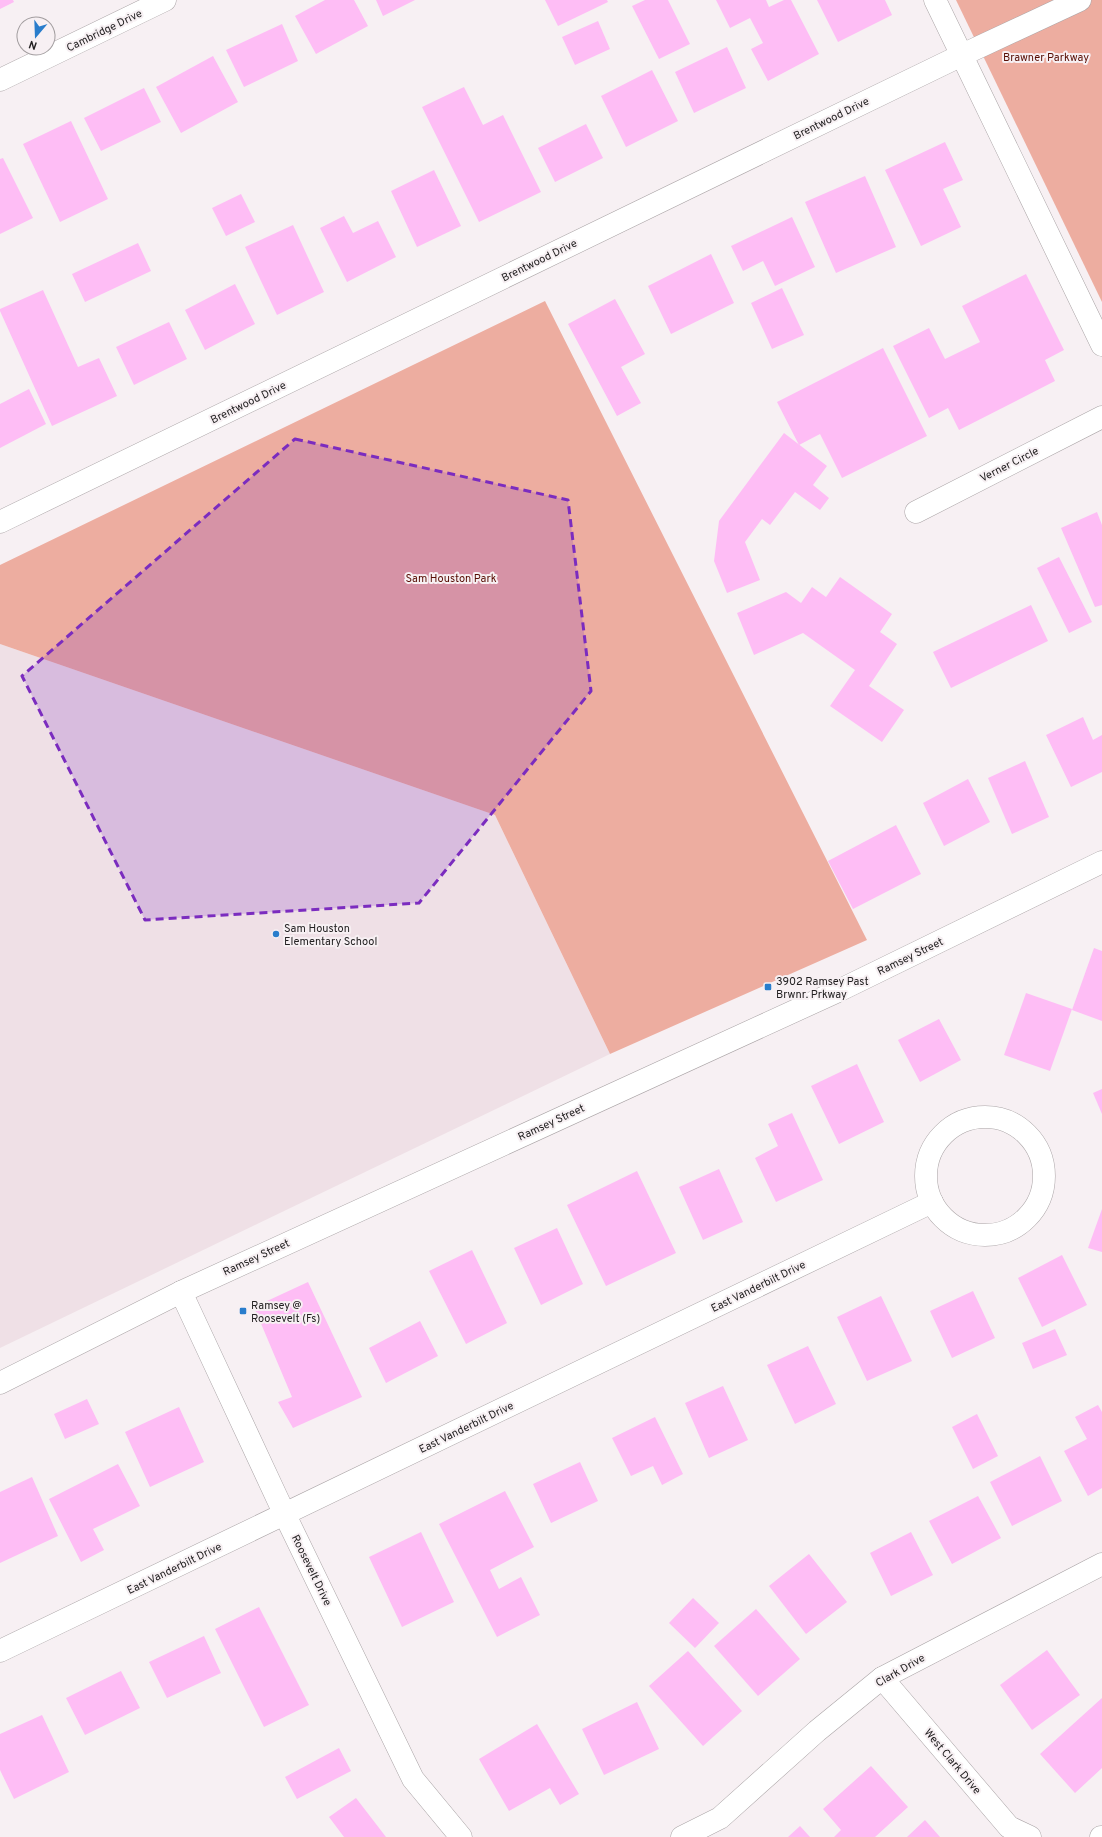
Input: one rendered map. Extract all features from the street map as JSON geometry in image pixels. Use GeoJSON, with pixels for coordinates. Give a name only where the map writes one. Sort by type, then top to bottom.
{"type":"FeatureCollection","features":[{"type":"Feature","properties":{"kind":"street","name":"Cambridge Drive"},"geometry":{"type":"LineString","coordinates":[[0,80],[165,0]]}},
{"type":"Feature","properties":{"kind":"street"},"geometry":{"type":"LineString","coordinates":[[936,0],[1102,345]]}},
{"type":"Feature","properties":{"kind":"street","name":"Brentwood Drive"},"geometry":{"type":"LineString","coordinates":[[0,522],[962,55],[1080,0]]}},
{"type":"Feature","properties":{"kind":"street","name":"Verner Circle"},"geometry":{"type":"LineString","coordinates":[[916,512],[1102,416]]}},
{"type":"Feature","properties":{"kind":"street","name":"Ramsey Street"},"geometry":{"type":"LineString","coordinates":[[0,1383],[181,1292],[836,992],[1102,862]]}},
{"type":"Feature","properties":{"kind":"street"},"geometry":{"type":"LineString","coordinates":[[984,1117],[1000,1119],[1016,1126],[1029,1136],[1038,1151],[1044,1167],[1044,1183],[1040,1200],[1031,1214],[1018,1225],[1003,1233],[986,1235],[975,1234],[954,1227],[941,1216],[932,1202],[927,1186],[926,1169],[939,1139],[952,1127],[967,1120],[984,1117]]}},
{"type":"Feature","properties":{"kind":"street","name":"East Vanderbilt Drive"},"geometry":{"type":"LineString","coordinates":[[0,1651],[286,1515],[932,1202]]}},
{"type":"Feature","properties":{"kind":"street","name":"Roosevelt Drive"},"geometry":{"type":"LineString","coordinates":[[181,1292],[413,1779],[462,1837]]}},
{"type":"Feature","properties":{"kind":"street","name":"Clark Drive"},"geometry":{"type":"LineString","coordinates":[[682,1837],[720,1818],[817,1731],[882,1678],[1102,1564]]}},
{"type":"Feature","properties":{"kind":"street","name":"West Clark Drive"},"geometry":{"type":"LineString","coordinates":[[882,1678],[1009,1827],[1030,1837]]}},
{"type":"Feature","properties":{"kind":"highlighted area"},"geometry":{"type":"Polygon","coordinates":[[[295,439],[568,500],[591,691],[419,903],[145,920],[22,676],[295,439]]]}},
{"type":"Feature","properties":{"kind":"shaded area","name":"Sam Houston Elementary School"},"geometry":{"type":"Polygon","coordinates":[[[0,644],[495,815],[610,1054],[0,1348],[0,644]]]}},
{"type":"Feature","properties":{"kind":"green space","name":"Brawner Parkway"},"geometry":{"type":"Polygon","coordinates":[[[956,0],[1102,0],[1102,302],[956,0]]]}},
{"type":"Feature","properties":{"kind":"green space","name":"Sam Houston Park"},"geometry":{"type":"Polygon","coordinates":[[[545,301],[867,940],[610,1054],[495,815],[0,644],[0,565],[545,301]]]}},
{"type":"Feature","properties":{"kind":"building"},"geometry":{"type":"Polygon","coordinates":[[[0,0],[13,0],[14,2],[0,9],[0,0]]]}},
{"type":"Feature","properties":{"kind":"building"},"geometry":{"type":"Polygon","coordinates":[[[325,0],[354,0],[368,26],[316,54],[295,16],[325,0]]]}},
{"type":"Feature","properties":{"kind":"building"},"geometry":{"type":"Polygon","coordinates":[[[376,0],[415,0],[383,16],[376,0]]]}},
{"type":"Feature","properties":{"kind":"building"},"geometry":{"type":"Polygon","coordinates":[[[545,0],[607,0],[608,2],[558,26],[545,0]]]}},
{"type":"Feature","properties":{"kind":"building"},"geometry":{"type":"Polygon","coordinates":[[[645,0],[668,0],[690,44],[659,59],[632,6],[645,0]]]}},
{"type":"Feature","properties":{"kind":"building"},"geometry":{"type":"Polygon","coordinates":[[[716,0],[766,0],[769,7],[784,0],[791,0],[819,54],[768,81],[751,49],[763,43],[750,18],[730,28],[716,0]]]}},
{"type":"Feature","properties":{"kind":"building"},"geometry":{"type":"Polygon","coordinates":[[[817,0],[885,0],[892,15],[838,42],[817,0]]]}},
{"type":"Feature","properties":{"kind":"building"},"geometry":{"type":"Polygon","coordinates":[[[598,21],[610,49],[575,65],[562,37],[598,21]]]}},
{"type":"Feature","properties":{"kind":"building"},"geometry":{"type":"Polygon","coordinates":[[[282,24],[298,61],[244,87],[226,50],[282,24]]]}},
{"type":"Feature","properties":{"kind":"building"},"geometry":{"type":"Polygon","coordinates":[[[727,47],[746,88],[694,113],[675,72],[727,47]]]}},
{"type":"Feature","properties":{"kind":"building"},"geometry":{"type":"Polygon","coordinates":[[[213,56],[238,102],[181,133],[156,87],[213,56]]]}},
{"type":"Feature","properties":{"kind":"building"},"geometry":{"type":"Polygon","coordinates":[[[652,70],[678,121],[626,147],[601,96],[652,70]]]}},
{"type":"Feature","properties":{"kind":"building"},"geometry":{"type":"Polygon","coordinates":[[[464,87],[483,125],[503,115],[541,192],[479,222],[422,107],[464,87]]]}},
{"type":"Feature","properties":{"kind":"building"},"geometry":{"type":"Polygon","coordinates":[[[144,88],[161,122],[101,151],[84,118],[144,88]]]}},
{"type":"Feature","properties":{"kind":"building"},"geometry":{"type":"Polygon","coordinates":[[[71,121],[108,199],[60,222],[23,144],[71,121]]]}},
{"type":"Feature","properties":{"kind":"building"},"geometry":{"type":"Polygon","coordinates":[[[586,124],[603,158],[555,182],[538,148],[586,124]]]}},
{"type":"Feature","properties":{"kind":"building"},"geometry":{"type":"Polygon","coordinates":[[[945,142],[963,180],[943,189],[961,227],[921,246],[885,170],[945,142]]]}},
{"type":"Feature","properties":{"kind":"building"},"geometry":{"type":"Polygon","coordinates":[[[3,158],[33,218],[0,234],[0,159],[3,158]]]}},
{"type":"Feature","properties":{"kind":"building"},"geometry":{"type":"Polygon","coordinates":[[[434,170],[461,226],[417,247],[391,191],[434,170]]]}},
{"type":"Feature","properties":{"kind":"building"},"geometry":{"type":"Polygon","coordinates":[[[865,176],[896,247],[836,273],[805,202],[865,176]]]}},
{"type":"Feature","properties":{"kind":"building"},"geometry":{"type":"Polygon","coordinates":[[[241,194],[255,222],[226,236],[212,208],[241,194]]]}},
{"type":"Feature","properties":{"kind":"building"},"geometry":{"type":"Polygon","coordinates":[[[344,216],[353,233],[378,221],[396,257],[347,282],[320,228],[344,216]]]}},
{"type":"Feature","properties":{"kind":"building"},"geometry":{"type":"Polygon","coordinates":[[[792,217],[815,267],[775,286],[763,261],[743,271],[731,246],[792,217]]]}},
{"type":"Feature","properties":{"kind":"building"},"geometry":{"type":"Polygon","coordinates":[[[293,225],[324,292],[277,315],[245,247],[293,225]]]}},
{"type":"Feature","properties":{"kind":"building"},"geometry":{"type":"Polygon","coordinates":[[[138,243],[151,271],[85,302],[72,274],[138,243]]]}},
{"type":"Feature","properties":{"kind":"building"},"geometry":{"type":"Polygon","coordinates":[[[711,254],[734,303],[671,334],[648,286],[711,254]]]}},
{"type":"Feature","properties":{"kind":"building"},"geometry":{"type":"Polygon","coordinates":[[[1026,274],[1064,350],[1045,360],[1055,381],[959,430],[948,408],[929,418],[893,346],[929,328],[945,359],[980,342],[962,306],[1026,274]]]}},
{"type":"Feature","properties":{"kind":"building"},"geometry":{"type":"Polygon","coordinates":[[[235,284],[255,324],[205,350],[185,310],[235,284]]]}},
{"type":"Feature","properties":{"kind":"building"},"geometry":{"type":"Polygon","coordinates":[[[782,288],[804,335],[772,349],[751,303],[782,288]]]}},
{"type":"Feature","properties":{"kind":"building"},"geometry":{"type":"Polygon","coordinates":[[[43,290],[78,367],[99,358],[117,396],[52,426],[0,311],[0,309],[43,290]]]}},
{"type":"Feature","properties":{"kind":"building"},"geometry":{"type":"Polygon","coordinates":[[[615,299],[645,354],[621,367],[641,403],[617,416],[568,324],[615,299]]]}},
{"type":"Feature","properties":{"kind":"building"},"geometry":{"type":"Polygon","coordinates":[[[169,322],[187,359],[134,385],[116,347],[169,322]]]}},
{"type":"Feature","properties":{"kind":"building"},"geometry":{"type":"Polygon","coordinates":[[[883,348],[927,436],[842,478],[820,434],[799,445],[777,402],[883,348]]]}},
{"type":"Feature","properties":{"kind":"building"},"geometry":{"type":"Polygon","coordinates":[[[29,389],[46,424],[0,448],[0,404],[29,389]]]}},
{"type":"Feature","properties":{"kind":"building"},"geometry":{"type":"Polygon","coordinates":[[[784,433],[827,466],[813,485],[829,498],[820,510],[795,492],[770,525],[762,519],[745,542],[760,580],[727,593],[714,561],[719,521],[784,433]]]}},
{"type":"Feature","properties":{"kind":"building"},"geometry":{"type":"Polygon","coordinates":[[[1097,512],[1102,525],[1102,605],[1095,607],[1061,528],[1097,512]]]}},
{"type":"Feature","properties":{"kind":"building"},"geometry":{"type":"Polygon","coordinates":[[[1059,557],[1092,622],[1069,633],[1037,568],[1059,557]]]}},
{"type":"Feature","properties":{"kind":"building"},"geometry":{"type":"Polygon","coordinates":[[[840,577],[892,614],[880,632],[897,644],[869,686],[904,710],[882,742],[830,706],[855,670],[803,633],[754,655],[737,613],[786,592],[801,603],[812,587],[826,597],[840,577]]]}},
{"type":"Feature","properties":{"kind":"building"},"geometry":{"type":"Polygon","coordinates":[[[1031,605],[1048,641],[951,688],[933,652],[1031,605]]]}},
{"type":"Feature","properties":{"kind":"building"},"geometry":{"type":"Polygon","coordinates":[[[1083,717],[1093,740],[1102,735],[1102,772],[1071,787],[1046,735],[1083,717]]]}},
{"type":"Feature","properties":{"kind":"building"},"geometry":{"type":"Polygon","coordinates":[[[1025,761],[1049,817],[1012,834],[988,778],[1025,761]]]}},
{"type":"Feature","properties":{"kind":"building"},"geometry":{"type":"Polygon","coordinates":[[[968,779],[990,822],[944,846],[923,803],[968,779]]]}},
{"type":"Feature","properties":{"kind":"building"},"geometry":{"type":"Polygon","coordinates":[[[896,825],[921,874],[853,909],[828,861],[896,825]]]}},
{"type":"Feature","properties":{"kind":"building"},"geometry":{"type":"Polygon","coordinates":[[[1094,948],[1102,951],[1102,1021],[1072,1010],[1094,948]]]}},
{"type":"Feature","properties":{"kind":"building"},"geometry":{"type":"Polygon","coordinates":[[[1026,993],[1072,1009],[1050,1071],[1004,1055],[1026,993]]]}},
{"type":"Feature","properties":{"kind":"building"},"geometry":{"type":"Polygon","coordinates":[[[939,1019],[961,1060],[920,1082],[898,1040],[939,1019]]]}},
{"type":"Feature","properties":{"kind":"building"},"geometry":{"type":"Polygon","coordinates":[[[857,1064],[884,1122],[839,1144],[811,1086],[857,1064]]]}},
{"type":"Feature","properties":{"kind":"building"},"geometry":{"type":"Polygon","coordinates":[[[1102,1089],[1102,1114],[1093,1093],[1102,1089]]]}},
{"type":"Feature","properties":{"kind":"building"},"geometry":{"type":"Polygon","coordinates":[[[792,1113],[823,1180],[776,1202],[755,1158],[778,1146],[768,1124],[792,1113]]]}},
{"type":"Feature","properties":{"kind":"building"},"geometry":{"type":"Polygon","coordinates":[[[719,1169],[743,1222],[703,1240],[679,1187],[719,1169]]]}},
{"type":"Feature","properties":{"kind":"building"},"geometry":{"type":"Polygon","coordinates":[[[637,1171],[676,1253],[606,1286],[567,1205],[637,1171]]]}},
{"type":"Feature","properties":{"kind":"building"},"geometry":{"type":"Polygon","coordinates":[[[1102,1209],[1102,1252],[1088,1248],[1102,1209]]]}},
{"type":"Feature","properties":{"kind":"building"},"geometry":{"type":"Polygon","coordinates":[[[557,1228],[583,1284],[541,1305],[514,1248],[557,1228]]]}},
{"type":"Feature","properties":{"kind":"building"},"geometry":{"type":"Polygon","coordinates":[[[472,1250],[507,1323],[466,1344],[429,1271],[472,1250]]]}},
{"type":"Feature","properties":{"kind":"building"},"geometry":{"type":"Polygon","coordinates":[[[1062,1255],[1087,1305],[1042,1327],[1018,1278],[1062,1255]]]}},
{"type":"Feature","properties":{"kind":"building"},"geometry":{"type":"Polygon","coordinates":[[[308,1282],[362,1397],[293,1428],[278,1402],[292,1397],[254,1307],[308,1282]]]}},
{"type":"Feature","properties":{"kind":"building"},"geometry":{"type":"Polygon","coordinates":[[[973,1291],[995,1338],[952,1358],[930,1311],[973,1291]]]}},
{"type":"Feature","properties":{"kind":"building"},"geometry":{"type":"Polygon","coordinates":[[[881,1296],[912,1361],[867,1381],[837,1317],[881,1296]]]}},
{"type":"Feature","properties":{"kind":"building"},"geometry":{"type":"Polygon","coordinates":[[[420,1321],[438,1356],[386,1383],[369,1348],[420,1321]]]}},
{"type":"Feature","properties":{"kind":"building"},"geometry":{"type":"Polygon","coordinates":[[[1055,1329],[1067,1355],[1033,1369],[1022,1343],[1055,1329]]]}},
{"type":"Feature","properties":{"kind":"building"},"geometry":{"type":"Polygon","coordinates":[[[808,1346],[836,1404],[795,1424],[767,1365],[808,1346]]]}},
{"type":"Feature","properties":{"kind":"building"},"geometry":{"type":"Polygon","coordinates":[[[723,1386],[748,1440],[709,1458],[685,1403],[723,1386]]]}},
{"type":"Feature","properties":{"kind":"building"},"geometry":{"type":"Polygon","coordinates":[[[87,1399],[99,1424],[65,1439],[54,1414],[87,1399]]]}},
{"type":"Feature","properties":{"kind":"building"},"geometry":{"type":"Polygon","coordinates":[[[1098,1405],[1102,1412],[1102,1488],[1088,1496],[1064,1451],[1087,1439],[1075,1417],[1098,1405]]]}},
{"type":"Feature","properties":{"kind":"building"},"geometry":{"type":"Polygon","coordinates":[[[179,1407],[204,1462],[150,1487],[125,1432],[179,1407]]]}},
{"type":"Feature","properties":{"kind":"building"},"geometry":{"type":"Polygon","coordinates":[[[977,1414],[998,1456],[973,1469],[952,1427],[977,1414]]]}},
{"type":"Feature","properties":{"kind":"building"},"geometry":{"type":"Polygon","coordinates":[[[655,1417],[683,1474],[662,1485],[653,1466],[631,1476],[612,1438],[655,1417]]]}},
{"type":"Feature","properties":{"kind":"building"},"geometry":{"type":"Polygon","coordinates":[[[1040,1456],[1062,1501],[1012,1526],[990,1482],[1040,1456]]]}},
{"type":"Feature","properties":{"kind":"building"},"geometry":{"type":"Polygon","coordinates":[[[580,1462],[598,1501],[551,1523],[533,1484],[580,1462]]]}},
{"type":"Feature","properties":{"kind":"building"},"geometry":{"type":"Polygon","coordinates":[[[118,1464],[140,1506],[93,1529],[104,1550],[81,1562],[49,1499],[118,1464]]]}},
{"type":"Feature","properties":{"kind":"building"},"geometry":{"type":"Polygon","coordinates":[[[32,1477],[58,1536],[0,1563],[0,1492],[32,1477]]]}},
{"type":"Feature","properties":{"kind":"building"},"geometry":{"type":"Polygon","coordinates":[[[505,1491],[534,1547],[490,1570],[499,1589],[521,1577],[540,1615],[497,1637],[439,1524],[505,1491]]]}},
{"type":"Feature","properties":{"kind":"building"},"geometry":{"type":"Polygon","coordinates":[[[978,1496],[1001,1538],[952,1564],[929,1521],[978,1496]]]}},
{"type":"Feature","properties":{"kind":"building"},"geometry":{"type":"Polygon","coordinates":[[[421,1532],[454,1602],[402,1627],[369,1557],[421,1532]]]}},
{"type":"Feature","properties":{"kind":"building"},"geometry":{"type":"Polygon","coordinates":[[[911,1532],[933,1575],[891,1596],[870,1553],[911,1532]]]}},
{"type":"Feature","properties":{"kind":"building"},"geometry":{"type":"Polygon","coordinates":[[[809,1554],[847,1602],[806,1634],[769,1586],[809,1554]]]}},
{"type":"Feature","properties":{"kind":"building"},"geometry":{"type":"Polygon","coordinates":[[[693,1598],[719,1623],[695,1648],[669,1623],[693,1598]]]}},
{"type":"Feature","properties":{"kind":"building"},"geometry":{"type":"Polygon","coordinates":[[[259,1607],[309,1705],[264,1727],[215,1629],[259,1607]]]}},
{"type":"Feature","properties":{"kind":"building"},"geometry":{"type":"Polygon","coordinates":[[[756,1609],[800,1659],[758,1696],[714,1646],[756,1609]]]}},
{"type":"Feature","properties":{"kind":"building"},"geometry":{"type":"Polygon","coordinates":[[[204,1636],[221,1673],[167,1698],[149,1662],[204,1636]]]}},
{"type":"Feature","properties":{"kind":"building"},"geometry":{"type":"Polygon","coordinates":[[[1047,1650],[1080,1695],[1032,1730],[1000,1685],[1047,1650]]]}},
{"type":"Feature","properties":{"kind":"building"},"geometry":{"type":"Polygon","coordinates":[[[688,1651],[742,1711],[703,1746],[649,1686],[688,1651]]]}},
{"type":"Feature","properties":{"kind":"building"},"geometry":{"type":"Polygon","coordinates":[[[121,1671],[140,1708],[85,1735],[66,1698],[121,1671]]]}},
{"type":"Feature","properties":{"kind":"building"},"geometry":{"type":"Polygon","coordinates":[[[1102,1698],[1102,1768],[1075,1793],[1040,1754],[1102,1698]]]}},
{"type":"Feature","properties":{"kind":"building"},"geometry":{"type":"Polygon","coordinates":[[[637,1702],[659,1749],[604,1775],[582,1729],[637,1702]]]}},
{"type":"Feature","properties":{"kind":"building"},"geometry":{"type":"Polygon","coordinates":[[[42,1715],[69,1772],[14,1799],[0,1770],[0,1734],[42,1715]]]}},
{"type":"Feature","properties":{"kind":"building"},"geometry":{"type":"Polygon","coordinates":[[[537,1724],[579,1794],[560,1805],[550,1788],[509,1811],[479,1759],[537,1724]]]}},
{"type":"Feature","properties":{"kind":"building"},"geometry":{"type":"Polygon","coordinates":[[[339,1748],[351,1771],[297,1799],[285,1777],[339,1748]]]}},
{"type":"Feature","properties":{"kind":"building"},"geometry":{"type":"Polygon","coordinates":[[[871,1766],[908,1807],[875,1837],[834,1837],[841,1830],[823,1809],[871,1766]]]}},
{"type":"Feature","properties":{"kind":"building"},"geometry":{"type":"Polygon","coordinates":[[[356,1798],[386,1837],[344,1837],[329,1817],[356,1798]]]}},
{"type":"Feature","properties":{"kind":"building"},"geometry":{"type":"Polygon","coordinates":[[[925,1820],[940,1837],[907,1837],[925,1820]]]}},
{"type":"Feature","properties":{"kind":"building"},"geometry":{"type":"Polygon","coordinates":[[[800,1826],[810,1837],[788,1837],[800,1826]]]}},
{"type":"Feature","properties":{"kind":"place","name":"Sam Houston Elementary School"},"geometry":{"type":"Point","coordinates":[276,934]}},
{"type":"Feature","properties":{"kind":"place","name":"3902 Ramsey Past Brwnr. Prkway"},"geometry":{"type":"Point","coordinates":[768,987]}},
{"type":"Feature","properties":{"kind":"place","name":"Ramsey @ Roosevelt (Fs)"},"geometry":{"type":"Point","coordinates":[243,1311]}}]}
